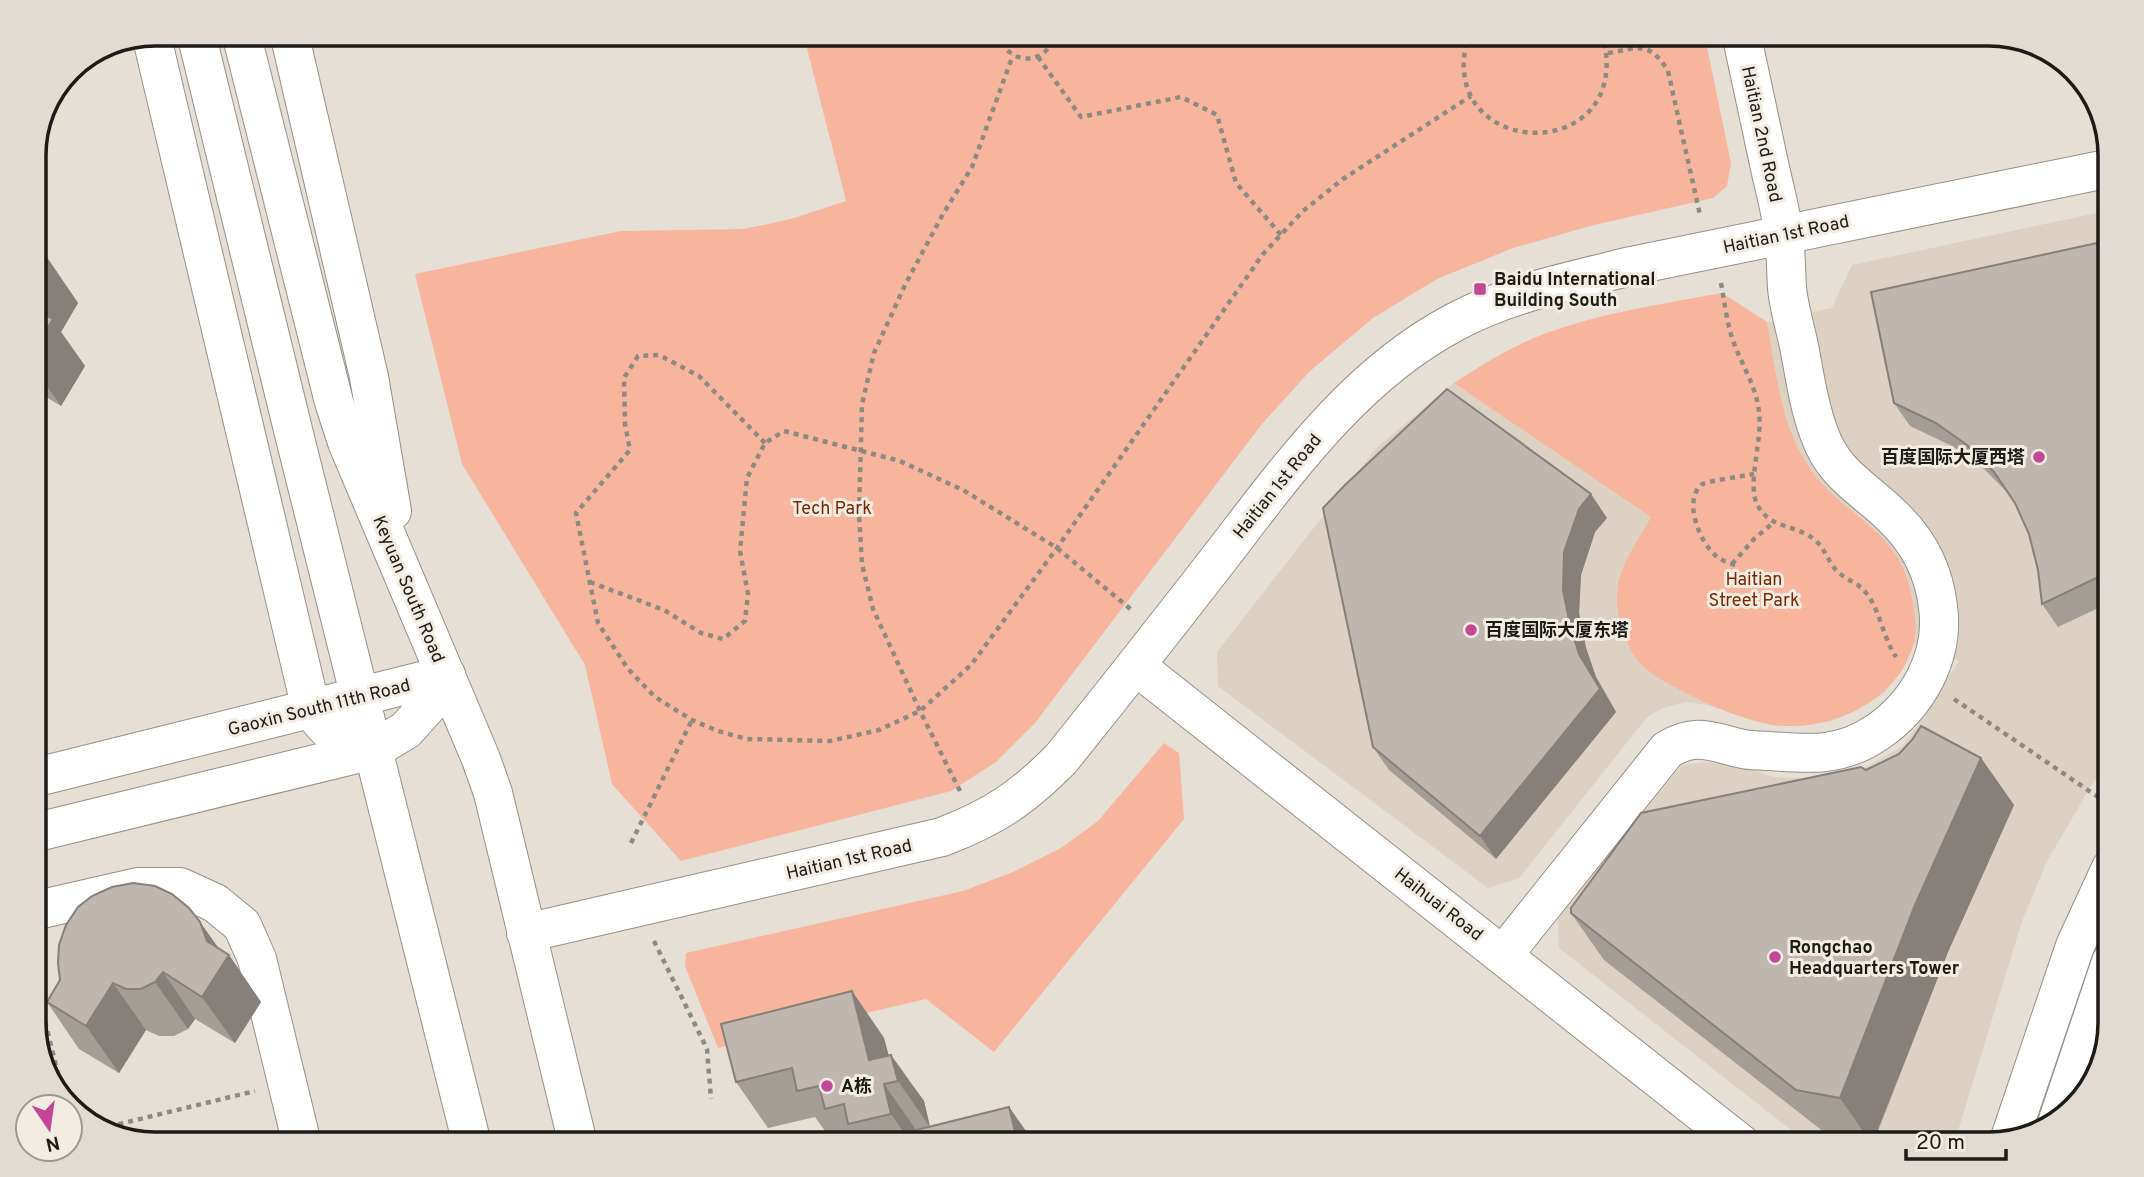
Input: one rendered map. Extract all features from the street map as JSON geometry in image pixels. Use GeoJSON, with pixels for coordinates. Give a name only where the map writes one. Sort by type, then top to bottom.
{"type":"FeatureCollection","features":[{"type":"Feature","properties":{"kind":"street"},"geometry":{"type":"LineString","coordinates":[[154,45],[311,709],[326,729],[344,743],[373,750]]}},
{"type":"Feature","properties":{"kind":"street","name":"Keyuan South Road"},"geometry":{"type":"LineString","coordinates":[[245,45],[334,402],[347,442],[477,748],[492,793],[575,1132]]}},
{"type":"Feature","properties":{"kind":"street"},"geometry":{"type":"LineString","coordinates":[[292,45],[369,377],[403,575]]}},
{"type":"Feature","properties":{"kind":"street","name":"Haitian 2nd Road"},"geometry":{"type":"LineString","coordinates":[[1503,955],[1667,750],[1683,741],[1698,739],[1715,740],[1745,749],[1796,755],[1824,753],[1849,747],[1874,735],[1895,719],[1911,702],[1925,680],[1934,658],[1939,612],[1936,589],[1917,544],[1903,527],[1849,480],[1831,460],[1814,418],[1788,291],[1784,234],[1744,45]]}},
{"type":"Feature","properties":{"kind":"street"},"geometry":{"type":"LineString","coordinates":[[200,49],[469,1132]]}},
{"type":"Feature","properties":{"kind":"street","name":"Haitian 1st Road"},"geometry":{"type":"LineString","coordinates":[[526,933],[902,848],[942,837],[1009,806],[1035,786],[1061,759],[1329,421],[1411,348],[1456,321],[1509,299],[1630,266],[2098,170]]}},
{"type":"Feature","properties":{"kind":"street","name":"Haihuai Road"},"geometry":{"type":"LineString","coordinates":[[1136,666],[1726,1132]]}},
{"type":"Feature","properties":{"kind":"street","name":"Gaoxin South 11th Road"},"geometry":{"type":"LineString","coordinates":[[46,775],[446,675]]}},
{"type":"Feature","properties":{"kind":"street","name":"Gaoxin South 11th Road"},"geometry":{"type":"LineString","coordinates":[[46,830],[373,750],[406,730],[432,701],[446,675]]}},
{"type":"Feature","properties":{"kind":"street"},"geometry":{"type":"LineString","coordinates":[[46,908],[138,887],[180,887],[215,903],[242,925],[257,959],[299,1132]]}},
{"type":"Feature","properties":{"kind":"street"},"geometry":{"type":"LineString","coordinates":[[2013,1129],[2075,946],[2098,893]]}},
{"type":"Feature","properties":{"kind":"street"},"geometry":{"type":"LineString","coordinates":[[2064,1103],[2098,1001]]}},
{"type":"Feature","properties":{"kind":"path"},"geometry":{"type":"LineString","coordinates":[[1004,45],[1013,55],[1030,59],[1038,57],[1051,45]]}},
{"type":"Feature","properties":{"kind":"path"},"geometry":{"type":"LineString","coordinates":[[1465,45],[1463,74],[1471,96],[1484,114],[1502,127],[1524,133],[1546,134],[1568,127],[1586,114],[1600,96],[1607,75],[1606,45]]}},
{"type":"Feature","properties":{"kind":"path"},"geometry":{"type":"LineString","coordinates":[[1608,53],[1642,48],[1658,55],[1668,71],[1700,215]]}},
{"type":"Feature","properties":{"kind":"path"},"geometry":{"type":"LineString","coordinates":[[966,801],[920,711],[873,609],[862,564],[859,514],[862,404],[874,353],[905,285],[972,167],[1013,55]]}},
{"type":"Feature","properties":{"kind":"path"},"geometry":{"type":"LineString","coordinates":[[1038,57],[1081,117],[1181,97],[1217,115],[1236,183],[1281,235]]}},
{"type":"Feature","properties":{"kind":"path"},"geometry":{"type":"LineString","coordinates":[[765,443],[699,376],[659,355],[638,356],[624,378],[625,424],[630,450],[576,513],[598,623],[628,669],[656,697],[692,720],[747,739],[831,741],[879,730],[920,711],[971,665],[1058,548],[1263,254],[1303,211],[1343,178],[1471,96]]}},
{"type":"Feature","properties":{"kind":"path"},"geometry":{"type":"LineString","coordinates":[[1720,280],[1730,332],[1759,409],[1761,433],[1752,494],[1762,514],[1773,523],[1814,538],[1839,573],[1868,595],[1898,660],[2098,797]]}},
{"type":"Feature","properties":{"kind":"path"},"geometry":{"type":"LineString","coordinates":[[590,582],[664,610],[701,633],[723,639],[745,621],[748,594],[740,551],[747,478],[765,443],[784,431],[900,461],[963,490],[1058,548],[1138,614]]}},
{"type":"Feature","properties":{"kind":"path"},"geometry":{"type":"LineString","coordinates":[[1754,474],[1705,482],[1695,494],[1694,510],[1702,535],[1715,555],[1733,565],[1749,544],[1773,523]]}},
{"type":"Feature","properties":{"kind":"path"},"geometry":{"type":"LineString","coordinates":[[631,843],[692,720]]}},
{"type":"Feature","properties":{"kind":"path"},"geometry":{"type":"LineString","coordinates":[[653,940],[707,1049],[711,1099]]}},
{"type":"Feature","properties":{"kind":"path"},"geometry":{"type":"LineString","coordinates":[[46,1026],[57,1072]]}},
{"type":"Feature","properties":{"kind":"path"},"geometry":{"type":"LineString","coordinates":[[116,1125],[287,1083]]}},
{"type":"Feature","properties":{"kind":"shaded area"},"geometry":{"type":"Polygon","coordinates":[[[2098,213],[2098,776],[2047,861],[2022,921],[1958,1132],[1794,1132],[1559,948],[1558,918],[1681,766],[1705,762],[1734,764],[1774,777],[1814,779],[1863,769],[1904,745],[1959,661],[1914,644],[1902,671],[1884,693],[1859,709],[1832,721],[1803,726],[1771,725],[1708,705],[1686,702],[1663,708],[1648,716],[1519,878],[1488,888],[1218,686],[1217,652],[1376,448],[1454,383],[1493,358],[1543,335],[1601,316],[1722,293],[1767,322],[1832,308],[1852,265],[2098,213]]]}},
{"type":"Feature","properties":{"kind":"green space","name":"Tech Park"},"geometry":{"type":"Polygon","coordinates":[[[806,45],[1706,45],[1731,163],[1727,186],[1713,198],[1594,225],[1513,248],[1437,279],[1373,318],[1310,371],[1262,424],[1035,723],[996,762],[951,791],[681,861],[612,784],[585,665],[462,464],[415,274],[621,231],[744,229],[791,219],[846,201],[806,45]]]}},
{"type":"Feature","properties":{"kind":"green space","name":"Haitian Street Park"},"geometry":{"type":"Polygon","coordinates":[[[1722,293],[1767,322],[1782,404],[1799,450],[1816,477],[1888,545],[1899,560],[1908,580],[1915,630],[1913,646],[1904,666],[1892,683],[1876,698],[1838,718],[1816,724],[1773,725],[1741,717],[1697,699],[1644,667],[1633,654],[1623,633],[1617,593],[1625,563],[1651,517],[1454,383],[1498,356],[1544,334],[1587,320],[1722,293]]]}},
{"type":"Feature","properties":{"kind":"green space"},"geometry":{"type":"Polygon","coordinates":[[[1164,743],[1179,753],[1184,819],[994,1052],[926,999],[718,1048],[685,966],[686,953],[963,891],[1013,872],[1061,848],[1098,821],[1164,743]]]}},
{"type":"Feature","properties":{"kind":"building","name":"百度国际大厦西塔"},"geometry":{"type":"Polygon","coordinates":[[[2098,243],[2098,577],[2042,604],[2038,570],[2029,534],[2015,503],[1994,472],[1967,445],[1936,423],[1894,403],[1871,292],[2098,243]]]}},
{"type":"Feature","properties":{"kind":"building"},"geometry":{"type":"Polygon","coordinates":[[[46,315],[53,319],[46,331],[46,315]]]}},
{"type":"Feature","properties":{"kind":"building","name":"百度国际大厦东塔"},"geometry":{"type":"Polygon","coordinates":[[[1447,389],[1591,494],[1579,509],[1564,552],[1563,590],[1579,654],[1600,689],[1480,836],[1373,747],[1323,508],[1447,389]]]}},
{"type":"Feature","properties":{"kind":"building","name":"Rongchao Headquarters Tower"},"geometry":{"type":"Polygon","coordinates":[[[1921,726],[1981,758],[1915,905],[1840,1098],[1796,1090],[1571,913],[1571,908],[1641,813],[1861,767],[1866,770],[1899,754],[1921,726]]]}},
{"type":"Feature","properties":{"kind":"building"},"geometry":{"type":"Polygon","coordinates":[[[133,883],[155,886],[172,894],[189,908],[200,922],[207,941],[229,955],[202,997],[163,972],[155,982],[141,989],[126,989],[113,983],[86,1026],[47,1002],[60,980],[59,945],[66,925],[78,907],[92,896],[112,887],[133,883]]]}},
{"type":"Feature","properties":{"kind":"building"},"geometry":{"type":"Polygon","coordinates":[[[852,991],[869,1060],[891,1055],[898,1081],[884,1084],[891,1114],[848,1124],[844,1104],[825,1109],[819,1086],[797,1091],[792,1068],[736,1082],[721,1024],[852,991]]]}},
{"type":"Feature","properties":{"kind":"building"},"geometry":{"type":"Polygon","coordinates":[[[1009,1107],[1015,1132],[908,1132],[1009,1107]]]}},
{"type":"Feature","properties":{"kind":"place","name":"Baidu International Building South"},"geometry":{"type":"Point","coordinates":[1480,289]}},
{"type":"Feature","properties":{"kind":"place","name":"百度国际大厦西塔"},"geometry":{"type":"Point","coordinates":[2039,457]}},
{"type":"Feature","properties":{"kind":"place","name":"百度国际大厦东塔"},"geometry":{"type":"Point","coordinates":[1471,630]}},
{"type":"Feature","properties":{"kind":"place","name":"Rongchao Headquarters Tower"},"geometry":{"type":"Point","coordinates":[1775,957]}},
{"type":"Feature","properties":{"kind":"place","name":"A栋"},"geometry":{"type":"Point","coordinates":[827,1086]}}]}
